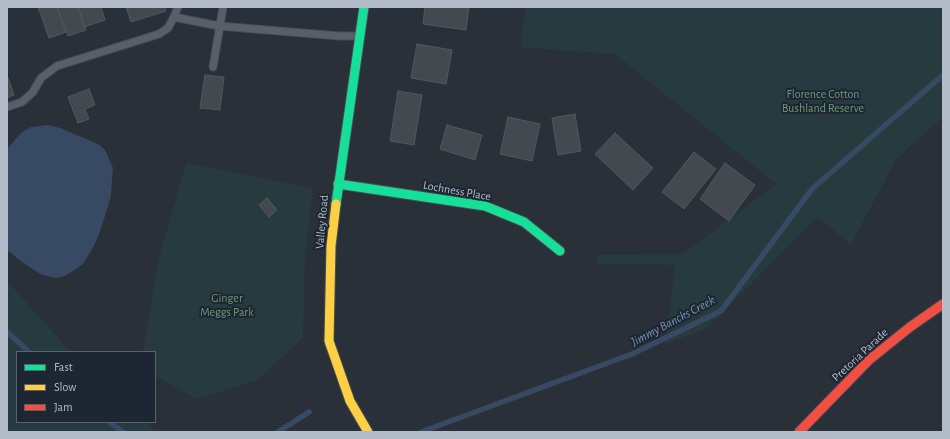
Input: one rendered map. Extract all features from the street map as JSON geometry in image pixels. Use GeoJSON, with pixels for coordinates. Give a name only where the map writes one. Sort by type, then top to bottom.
{"type":"FeatureCollection","features":[{"type":"Feature","properties":{"kind":"street","name":"Valley Road"},"geometry":{"type":"LineString","coordinates":[[364,7],[338,184],[331,246],[330,341],[350,401],[368,432]]}},
{"type":"Feature","properties":{"kind":"street","name":"Lochness Place"},"geometry":{"type":"LineString","coordinates":[[338,184],[485,206],[524,222],[560,251]]}},
{"type":"Feature","properties":{"kind":"street","name":"Pretoria Parade"},"geometry":{"type":"LineString","coordinates":[[799,432],[868,360],[910,327],[943,304]]}},
{"type":"Feature","properties":{"kind":"lane"},"geometry":{"type":"LineString","coordinates":[[7,107],[22,102],[33,92],[41,78],[57,66],[159,34],[168,28],[178,7]]}},
{"type":"Feature","properties":{"kind":"lane"},"geometry":{"type":"LineString","coordinates":[[213,67],[223,7]]}},
{"type":"Feature","properties":{"kind":"lane"},"geometry":{"type":"LineString","coordinates":[[174,18],[219,26],[339,36],[359,36]]}},
{"type":"Feature","properties":{"kind":"green space","name":"Florence Cotton Bushland Reserve"},"geometry":{"type":"Polygon","coordinates":[[[526,7],[943,7],[943,117],[896,159],[851,245],[818,217],[707,328],[666,344],[675,265],[596,264],[598,255],[683,254],[776,184],[615,54],[520,47],[526,7]]]}},
{"type":"Feature","properties":{"kind":"green space","name":"Ginger Meggs Park"},"geometry":{"type":"Polygon","coordinates":[[[186,163],[313,188],[305,258],[303,338],[257,380],[197,399],[156,377],[156,351],[143,351],[158,261],[186,163]]]}},
{"type":"Feature","properties":{"kind":"green space"},"geometry":{"type":"Polygon","coordinates":[[[7,281],[70,351],[16,351],[16,423],[147,423],[157,432],[7,432],[7,281]]]}},
{"type":"Feature","properties":{"kind":"water"},"geometry":{"type":"Polygon","coordinates":[[[48,125],[60,128],[98,144],[105,150],[113,168],[111,195],[98,237],[91,251],[83,264],[62,277],[55,278],[37,272],[7,250],[7,149],[22,132],[31,127],[48,125]]]}},
{"type":"Feature","properties":{"kind":"building"},"geometry":{"type":"Polygon","coordinates":[[[38,7],[57,7],[66,32],[49,38],[38,7]]]}},
{"type":"Feature","properties":{"kind":"building"},"geometry":{"type":"Polygon","coordinates":[[[57,7],[78,7],[86,30],[68,36],[57,7]]]}},
{"type":"Feature","properties":{"kind":"building"},"geometry":{"type":"Polygon","coordinates":[[[78,7],[101,7],[105,20],[84,27],[78,7]]]}},
{"type":"Feature","properties":{"kind":"building"},"geometry":{"type":"Polygon","coordinates":[[[126,7],[165,7],[166,11],[131,22],[126,7]]]}},
{"type":"Feature","properties":{"kind":"building"},"geometry":{"type":"Polygon","coordinates":[[[425,7],[469,7],[466,30],[423,24],[425,7]]]}},
{"type":"Feature","properties":{"kind":"building"},"geometry":{"type":"Polygon","coordinates":[[[417,44],[452,50],[446,84],[411,78],[417,44]]]}},
{"type":"Feature","properties":{"kind":"building"},"geometry":{"type":"Polygon","coordinates":[[[7,75],[14,95],[7,98],[7,75]]]}},
{"type":"Feature","properties":{"kind":"building"},"geometry":{"type":"Polygon","coordinates":[[[205,75],[224,77],[220,110],[200,108],[205,75]]]}},
{"type":"Feature","properties":{"kind":"building"},"geometry":{"type":"Polygon","coordinates":[[[89,89],[95,105],[85,109],[89,119],[78,123],[68,97],[89,89]]]}},
{"type":"Feature","properties":{"kind":"building"},"geometry":{"type":"Polygon","coordinates":[[[398,91],[422,95],[414,145],[390,141],[398,91]]]}},
{"type":"Feature","properties":{"kind":"building"},"geometry":{"type":"Polygon","coordinates":[[[575,114],[581,151],[558,155],[552,118],[575,114]]]}},
{"type":"Feature","properties":{"kind":"building"},"geometry":{"type":"Polygon","coordinates":[[[508,117],[540,124],[532,161],[500,154],[508,117]]]}},
{"type":"Feature","properties":{"kind":"building"},"geometry":{"type":"Polygon","coordinates":[[[447,125],[482,135],[475,160],[440,149],[447,125]]]}},
{"type":"Feature","properties":{"kind":"building"},"geometry":{"type":"Polygon","coordinates":[[[615,133],[653,168],[633,190],[595,154],[615,133]]]}},
{"type":"Feature","properties":{"kind":"building"},"geometry":{"type":"Polygon","coordinates":[[[694,152],[716,169],[684,209],[662,192],[694,152]]]}},
{"type":"Feature","properties":{"kind":"building"},"geometry":{"type":"Polygon","coordinates":[[[725,163],[755,185],[729,221],[700,199],[725,163]]]}},
{"type":"Feature","properties":{"kind":"building"},"geometry":{"type":"Polygon","coordinates":[[[267,198],[277,210],[269,217],[259,205],[267,198]]]}},
{"type":"Feature","properties":{"kind":"waterway","name":"Jimmy Bancks Creek"},"geometry":{"type":"LineString","coordinates":[[421,432],[632,354],[721,311],[812,189],[943,75]]}},
{"type":"Feature","properties":{"kind":"waterway"},"geometry":{"type":"LineString","coordinates":[[7,332],[28,351]]}},
{"type":"Feature","properties":{"kind":"waterway","name":"Jimmy Bancks Creek"},"geometry":{"type":"LineString","coordinates":[[278,432],[309,412]]}},
{"type":"Feature","properties":{"kind":"waterway"},"geometry":{"type":"LineString","coordinates":[[110,423],[123,432]]}},
{"type":"Feature","properties":{"kind":"traffic: fast"},"geometry":{"type":"LineString","coordinates":[[336,204],[364,7]]}},
{"type":"Feature","properties":{"kind":"traffic: fast"},"geometry":{"type":"LineString","coordinates":[[338,184],[485,206],[524,222],[560,251]]}},
{"type":"Feature","properties":{"kind":"traffic: slow"},"geometry":{"type":"LineString","coordinates":[[336,204],[331,246],[329,341],[350,401],[368,432]]}},
{"type":"Feature","properties":{"kind":"traffic: jam"},"geometry":{"type":"LineString","coordinates":[[799,432],[869,360],[910,327],[943,304]]}}]}
